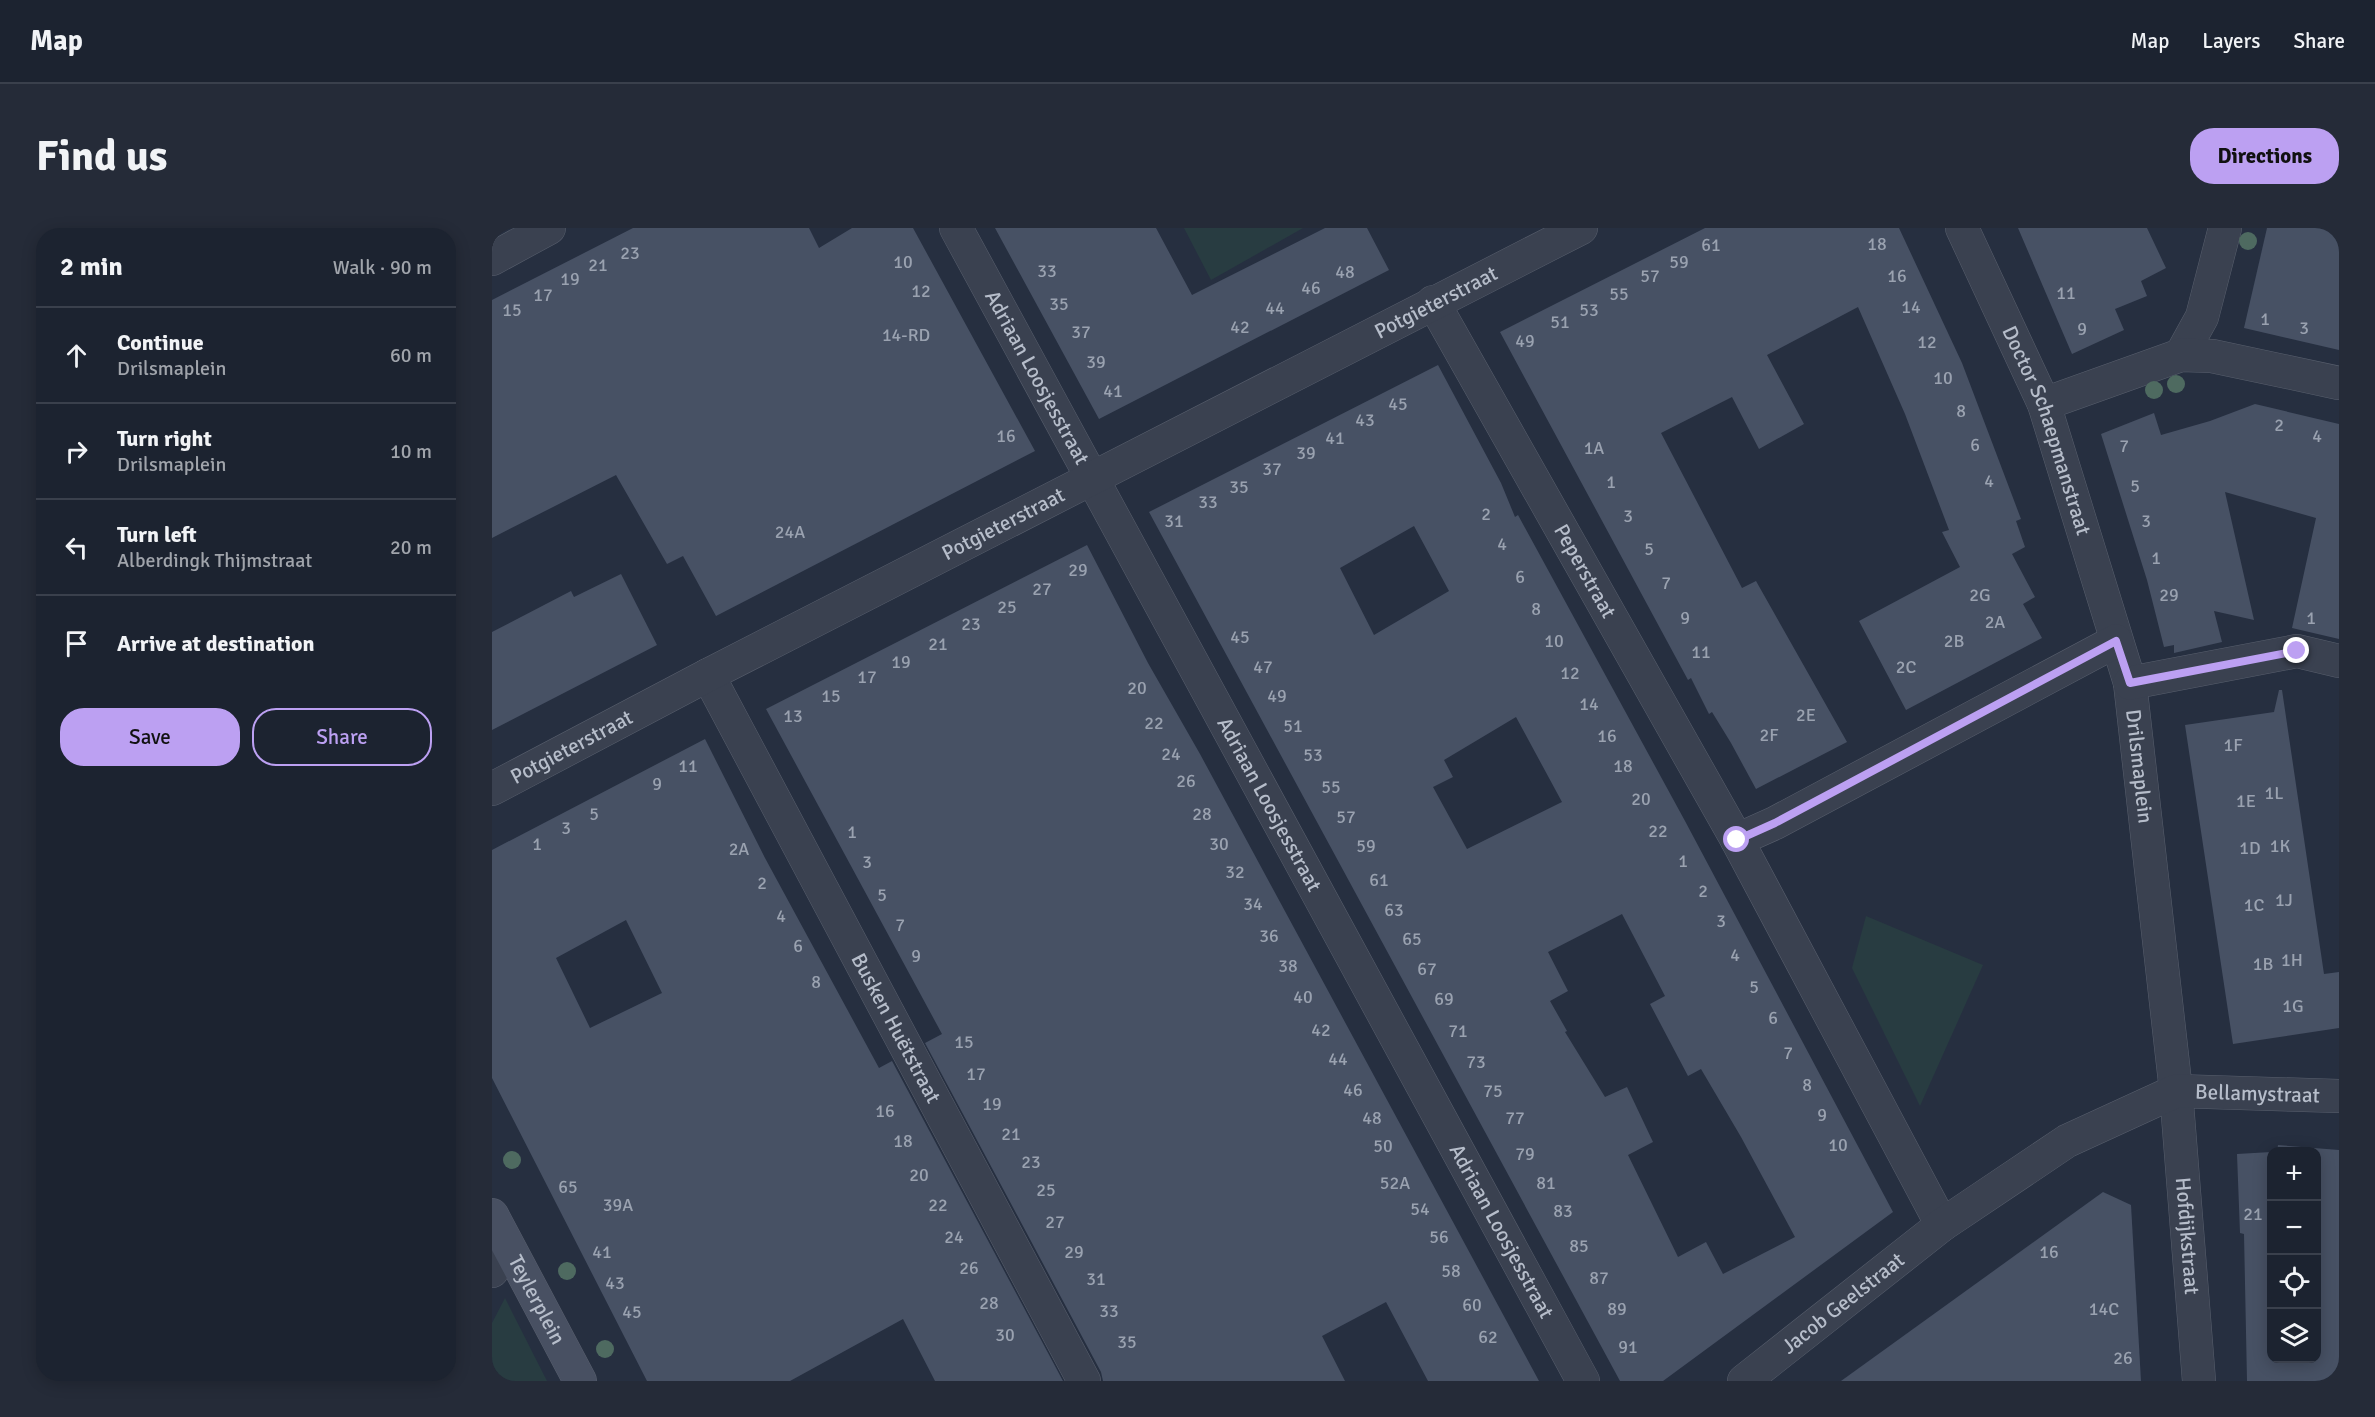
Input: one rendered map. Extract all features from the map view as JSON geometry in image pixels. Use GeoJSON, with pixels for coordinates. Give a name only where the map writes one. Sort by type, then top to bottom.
{"type":"FeatureCollection","features":[{"type":"Feature","properties":{"kind":"street"},"geometry":{"type":"LineString","coordinates":[[492,259],[549,228]]}},
{"type":"Feature","properties":{"kind":"street","name":"Adriaan Loosjesstraat"},"geometry":{"type":"LineString","coordinates":[[956,228],[1090,479],[1582,1381]]}},
{"type":"Feature","properties":{"kind":"street","name":"Potgieterstraat"},"geometry":{"type":"LineString","coordinates":[[492,789],[708,675],[1581,228]]}},
{"type":"Feature","properties":{"kind":"street","name":"Doctor Schaepmanstraat"},"geometry":{"type":"LineString","coordinates":[[1962,228],[2044,404],[2116,641]]}},
{"type":"Feature","properties":{"kind":"street"},"geometry":{"type":"LineString","coordinates":[[2181,355],[2202,317],[2225,228]]}},
{"type":"Feature","properties":{"kind":"street","name":"Peperstraat"},"geometry":{"type":"LineString","coordinates":[[1433,303],[1737,840]]}},
{"type":"Feature","properties":{"kind":"street"},"geometry":{"type":"LineString","coordinates":[[2044,404],[2181,355],[2212,356],[2339,383]]}},
{"type":"Feature","properties":{"kind":"street"},"geometry":{"type":"LineString","coordinates":[[2116,641],[1775,823],[1737,840],[1942,1225],[2067,1142],[2176,1091]]}},
{"type":"Feature","properties":{"kind":"street","name":"Drilsmaplein"},"geometry":{"type":"LineString","coordinates":[[2116,641],[2130,683],[2176,1091]]}},
{"type":"Feature","properties":{"kind":"street"},"geometry":{"type":"LineString","coordinates":[[2130,683],[2297,651],[2339,661]]}},
{"type":"Feature","properties":{"kind":"street","name":"Busken Huëtstraat"},"geometry":{"type":"LineString","coordinates":[[708,675],[1084,1381]]}},
{"type":"Feature","properties":{"kind":"street","name":"Bellamystraat"},"geometry":{"type":"LineString","coordinates":[[2176,1091],[2339,1096]]}},
{"type":"Feature","properties":{"kind":"street","name":"Hofdijkstraat"},"geometry":{"type":"LineString","coordinates":[[2176,1091],[2199,1381]]}},
{"type":"Feature","properties":{"kind":"street","name":"Teylerplein"},"geometry":{"type":"LineString","coordinates":[[492,1215],[500,1258],[580,1381]]}},
{"type":"Feature","properties":{"kind":"street","name":"Jacob Geelstraat"},"geometry":{"type":"LineString","coordinates":[[1744,1381],[1942,1225]]}},
{"type":"Feature","properties":{"kind":"green space"},"geometry":{"type":"Polygon","coordinates":[[[1184,228],[1303,228],[1211,280],[1184,228]]]}},
{"type":"Feature","properties":{"kind":"green space"},"geometry":{"type":"Polygon","coordinates":[[[1866,916],[1983,965],[1920,1106],[1852,968],[1866,916]]]}},
{"type":"Feature","properties":{"kind":"green space"},"geometry":{"type":"Polygon","coordinates":[[[505,1298],[547,1381],[492,1381],[492,1323],[505,1298]]]}},
{"type":"Feature","properties":{"kind":"building"},"geometry":{"type":"Polygon","coordinates":[[[633,228],[809,228],[819,248],[852,228],[913,228],[1035,451],[716,616],[683,556],[667,564],[616,475],[492,538],[492,300],[633,228]]]}},
{"type":"Feature","properties":{"kind":"building"},"geometry":{"type":"Polygon","coordinates":[[[995,228],[1156,228],[1192,295],[1325,228],[1367,228],[1389,270],[1099,419],[995,228]]]}},
{"type":"Feature","properties":{"kind":"building"},"geometry":{"type":"Polygon","coordinates":[[[1705,228],[1899,228],[1962,363],[2021,519],[2016,521],[2025,547],[2012,554],[2035,597],[2023,604],[2042,638],[1906,710],[1859,621],[1960,567],[1942,532],[1949,530],[1905,414],[1858,307],[1767,355],[1804,424],[1759,449],[1732,397],[1661,433],[1742,588],[1756,581],[1847,742],[1756,789],[1712,712],[1709,714],[1691,678],[1688,680],[1500,332],[1705,228]]]}},
{"type":"Feature","properties":{"kind":"building"},"geometry":{"type":"Polygon","coordinates":[[[2018,228],[2147,228],[2166,268],[2141,281],[2147,296],[2115,309],[2124,330],[2072,354],[2018,228]]]}},
{"type":"Feature","properties":{"kind":"building"},"geometry":{"type":"Polygon","coordinates":[[[2267,228],[2339,228],[2339,350],[2244,328],[2267,228]]]}},
{"type":"Feature","properties":{"kind":"building"},"geometry":{"type":"Polygon","coordinates":[[[1438,365],[1501,483],[1515,517],[1518,515],[1685,821],[1893,1212],[1663,1381],[1620,1381],[1149,512],[1438,365]],[[1414,526],[1340,568],[1374,635],[1449,591],[1414,526]],[[1516,717],[1444,760],[1453,777],[1433,787],[1467,849],[1562,802],[1516,717]],[[1622,914],[1548,952],[1568,991],[1550,1001],[1567,1031],[1565,1032],[1605,1097],[1627,1087],[1653,1142],[1628,1155],[1678,1257],[1706,1242],[1723,1274],[1795,1237],[1701,1069],[1688,1076],[1650,1004],[1665,996],[1622,914]]]}},
{"type":"Feature","properties":{"kind":"building"},"geometry":{"type":"Polygon","coordinates":[[[2255,404],[2339,424],[2339,639],[2292,628],[2316,518],[2225,492],[2254,620],[2214,611],[2222,642],[2174,653],[2174,645],[2164,647],[2147,580],[2101,434],[2154,413],[2161,435],[2210,421],[2255,404]]]}},
{"type":"Feature","properties":{"kind":"building"},"geometry":{"type":"Polygon","coordinates":[[[1087,545],[1148,663],[1200,754],[1539,1381],[1428,1381],[1386,1302],[1322,1336],[1345,1381],[1103,1381],[1101,1372],[925,1043],[942,1034],[766,709],[1087,545]]]}},
{"type":"Feature","properties":{"kind":"building"},"geometry":{"type":"Polygon","coordinates":[[[621,574],[657,645],[492,730],[492,632],[571,591],[574,597],[621,574]]]}},
{"type":"Feature","properties":{"kind":"building"},"geometry":{"type":"Polygon","coordinates":[[[2279,690],[2282,690],[2324,974],[2339,972],[2339,1028],[2233,1044],[2185,725],[2274,712],[2279,690]]]}},
{"type":"Feature","properties":{"kind":"building"},"geometry":{"type":"Polygon","coordinates":[[[705,739],[765,858],[879,1068],[892,1061],[1063,1381],[935,1381],[903,1319],[790,1381],[647,1381],[492,1078],[492,850],[705,739]],[[626,920],[556,958],[590,1028],[662,993],[626,920]]]}},
{"type":"Feature","properties":{"kind":"building"},"geometry":{"type":"Polygon","coordinates":[[[2278,1145],[2302,1147],[2278,1147],[2278,1145]]]}},
{"type":"Feature","properties":{"kind":"building"},"geometry":{"type":"Polygon","coordinates":[[[2321,1149],[2339,1150],[2339,1381],[2247,1381],[2244,1234],[2240,1233],[2237,1154],[2267,1152],[2267,1363],[2321,1363],[2321,1149]]]}},
{"type":"Feature","properties":{"kind":"building"},"geometry":{"type":"Polygon","coordinates":[[[2103,1192],[2131,1205],[2141,1381],[1841,1381],[2103,1192]]]}},
{"type":"Feature","properties":{"kind":"route"},"geometry":{"type":"LineString","coordinates":[[1737,840],[1775,823],[2116,641],[2130,683],[2297,651]]}}]}
